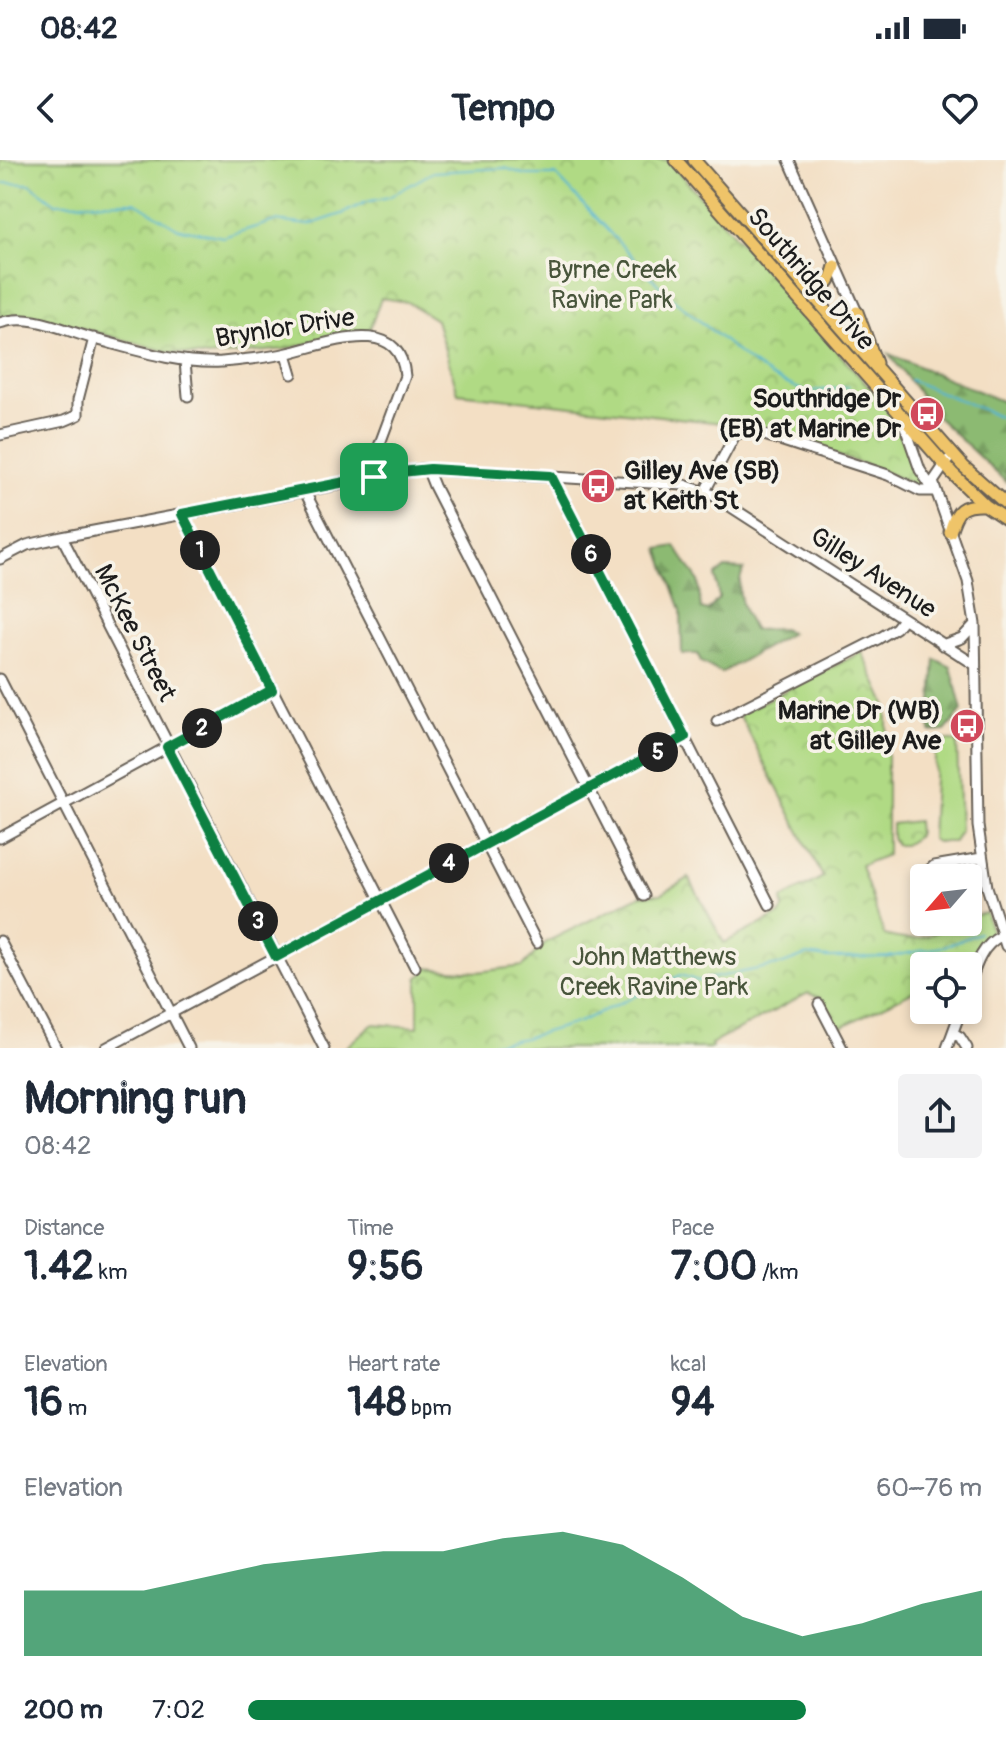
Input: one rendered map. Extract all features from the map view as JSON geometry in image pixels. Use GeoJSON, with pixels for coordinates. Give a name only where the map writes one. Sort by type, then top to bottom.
{"type":"FeatureCollection","features":[{"type":"Feature","properties":{"kind":"main road","name":"Southridge Drive"},"geometry":{"type":"LineString","coordinates":[[676,160],[901,414],[949,459]]}},
{"type":"Feature","properties":{"kind":"main road","name":"Southridge Drive"},"geometry":{"type":"LineString","coordinates":[[694,160],[877,367],[949,459]]}},
{"type":"Feature","properties":{"kind":"main road"},"geometry":{"type":"LineString","coordinates":[[809,290],[828,285],[835,266]]}},
{"type":"Feature","properties":{"kind":"main road"},"geometry":{"type":"LineString","coordinates":[[857,312],[877,367]]}},
{"type":"Feature","properties":{"kind":"main road"},"geometry":{"type":"LineString","coordinates":[[949,459],[1006,504]]}},
{"type":"Feature","properties":{"kind":"main road"},"geometry":{"type":"LineString","coordinates":[[949,459],[985,505],[1006,519]]}},
{"type":"Feature","properties":{"kind":"main road"},"geometry":{"type":"LineString","coordinates":[[950,532],[961,508],[985,505]]}},
{"type":"Feature","properties":{"kind":"street"},"geometry":{"type":"LineString","coordinates":[[789,160],[857,312]]}},
{"type":"Feature","properties":{"kind":"street","name":"Brynlor Drive"},"geometry":{"type":"LineString","coordinates":[[0,323],[32,320],[185,361],[218,362],[286,354],[362,336],[381,340],[396,352],[404,371],[404,382],[372,465],[374,477]]}},
{"type":"Feature","properties":{"kind":"street"},"geometry":{"type":"LineString","coordinates":[[0,435],[78,415],[78,400],[94,338]]}},
{"type":"Feature","properties":{"kind":"street"},"geometry":{"type":"LineString","coordinates":[[286,354],[292,374]]}},
{"type":"Feature","properties":{"kind":"street"},"geometry":{"type":"LineString","coordinates":[[185,361],[188,396]]}},
{"type":"Feature","properties":{"kind":"street"},"geometry":{"type":"LineString","coordinates":[[901,414],[920,470],[934,491],[968,581],[975,624],[977,803],[982,858],[1006,946]]}},
{"type":"Feature","properties":{"kind":"street"},"geometry":{"type":"LineString","coordinates":[[705,491],[735,435],[744,430],[765,433],[888,475],[920,491],[934,491]]}},
{"type":"Feature","properties":{"kind":"street"},"geometry":{"type":"LineString","coordinates":[[934,491],[933,482],[949,459]]}},
{"type":"Feature","properties":{"kind":"street"},"geometry":{"type":"LineString","coordinates":[[430,469],[434,486],[644,896]]}},
{"type":"Feature","properties":{"kind":"street","name":"Gilley Avenue"},"geometry":{"type":"LineString","coordinates":[[0,559],[27,545],[62,537],[430,469],[684,485],[705,491],[974,664]]}},
{"type":"Feature","properties":{"kind":"street"},"geometry":{"type":"LineString","coordinates":[[551,476],[770,905]]}},
{"type":"Feature","properties":{"kind":"street"},"geometry":{"type":"LineString","coordinates":[[304,490],[537,943]]}},
{"type":"Feature","properties":{"kind":"street"},"geometry":{"type":"LineString","coordinates":[[182,514],[415,967]]}},
{"type":"Feature","properties":{"kind":"street","name":"McKee Street"},"geometry":{"type":"LineString","coordinates":[[62,537],[324,1048]]}},
{"type":"Feature","properties":{"kind":"street"},"geometry":{"type":"LineString","coordinates":[[717,721],[887,634],[903,619]]}},
{"type":"Feature","properties":{"kind":"street"},"geometry":{"type":"LineString","coordinates":[[942,645],[962,638],[975,624]]}},
{"type":"Feature","properties":{"kind":"street"},"geometry":{"type":"LineString","coordinates":[[0,679],[189,1048]]}},
{"type":"Feature","properties":{"kind":"street"},"geometry":{"type":"LineString","coordinates":[[0,838],[272,690]]}},
{"type":"Feature","properties":{"kind":"street"},"geometry":{"type":"LineString","coordinates":[[106,1048],[685,737]]}},
{"type":"Feature","properties":{"kind":"street"},"geometry":{"type":"LineString","coordinates":[[946,864],[982,858]]}},
{"type":"Feature","properties":{"kind":"street"},"geometry":{"type":"LineString","coordinates":[[982,954],[992,941],[1001,936]]}},
{"type":"Feature","properties":{"kind":"street"},"geometry":{"type":"LineString","coordinates":[[0,941],[56,1048]]}},
{"type":"Feature","properties":{"kind":"street"},"geometry":{"type":"LineString","coordinates":[[819,1004],[842,1048]]}},
{"type":"Feature","properties":{"kind":"street"},"geometry":{"type":"LineString","coordinates":[[947,1048],[956,1024]]}},
{"type":"Feature","properties":{"kind":"street"},"geometry":{"type":"LineString","coordinates":[[953,1033],[967,1048]]}},
{"type":"Feature","properties":{"kind":"green space","name":"Byrne Creek Ravine Park"},"geometry":{"type":"Polygon","coordinates":[[[0,160],[668,160],[897,419],[923,486],[748,426],[458,393],[436,320],[407,302],[381,298],[369,331],[286,349],[208,357],[168,352],[33,315],[0,318],[0,160]]]}},
{"type":"Feature","properties":{"kind":"green space"},"geometry":{"type":"Polygon","coordinates":[[[889,354],[1006,403],[1006,482],[938,418],[889,354]]]}},
{"type":"Feature","properties":{"kind":"green space"},"geometry":{"type":"Polygon","coordinates":[[[675,546],[698,580],[701,609],[708,611],[719,598],[715,576],[725,568],[744,569],[740,592],[753,630],[783,629],[791,633],[721,673],[701,662],[698,654],[682,654],[681,610],[659,549],[675,546]]]}},
{"type":"Feature","properties":{"kind":"green space","name":"John Matthews Creek Ravine Park"},"geometry":{"type":"Polygon","coordinates":[[[862,652],[887,706],[887,855],[861,865],[884,935],[904,939],[982,936],[982,914],[986,913],[991,931],[981,952],[910,952],[910,993],[837,1029],[821,998],[808,993],[711,1044],[712,1048],[345,1048],[372,1024],[418,1027],[418,977],[425,968],[478,972],[523,966],[546,942],[641,895],[661,894],[689,878],[724,943],[779,915],[783,909],[782,899],[823,877],[739,714],[862,652]]]}},
{"type":"Feature","properties":{"kind":"green space"},"geometry":{"type":"Polygon","coordinates":[[[935,659],[951,667],[962,711],[945,731],[930,732],[935,659]]]}},
{"type":"Feature","properties":{"kind":"green space"},"geometry":{"type":"Polygon","coordinates":[[[936,738],[957,742],[960,831],[954,842],[931,839],[936,738]]]}},
{"type":"Feature","properties":{"kind":"green space"},"geometry":{"type":"Polygon","coordinates":[[[917,821],[918,836],[904,845],[896,845],[892,838],[892,824],[917,821]]]}},
{"type":"Feature","properties":{"kind":"waterway"},"geometry":{"type":"LineString","coordinates":[[0,183],[30,184],[56,203],[135,202],[177,228],[223,237],[275,221],[309,225],[366,202],[389,197],[433,172],[505,168],[526,175],[556,175],[666,293],[747,360],[772,377],[806,392],[849,387]]}},
{"type":"Feature","properties":{"kind":"waterway"},"geometry":{"type":"LineString","coordinates":[[910,380],[1006,419]]}},
{"type":"Feature","properties":{"kind":"waterway"},"geometry":{"type":"LineString","coordinates":[[467,1048],[525,1038],[579,1022],[681,975],[698,981],[783,964],[807,955],[828,958],[888,957],[946,946],[971,936]]}},
{"type":"Feature","properties":{"kind":"place","name":"Southridge Dr (EB) at Marine Dr"},"geometry":{"type":"Point","coordinates":[927,414]}},
{"type":"Feature","properties":{"kind":"place","name":"Gilley Ave (SB) at Keith St"},"geometry":{"type":"Point","coordinates":[598,486]}},
{"type":"Feature","properties":{"kind":"place","name":"Marine Dr (WB) at Gilley Ave"},"geometry":{"type":"Point","coordinates":[967,726]}},
{"type":"Feature","properties":{"kind":"route"},"geometry":{"type":"LineString","coordinates":[[430,469],[551,476],[685,737],[276,957],[167,747],[272,690],[182,514],[374,477],[430,469]]}}]}
